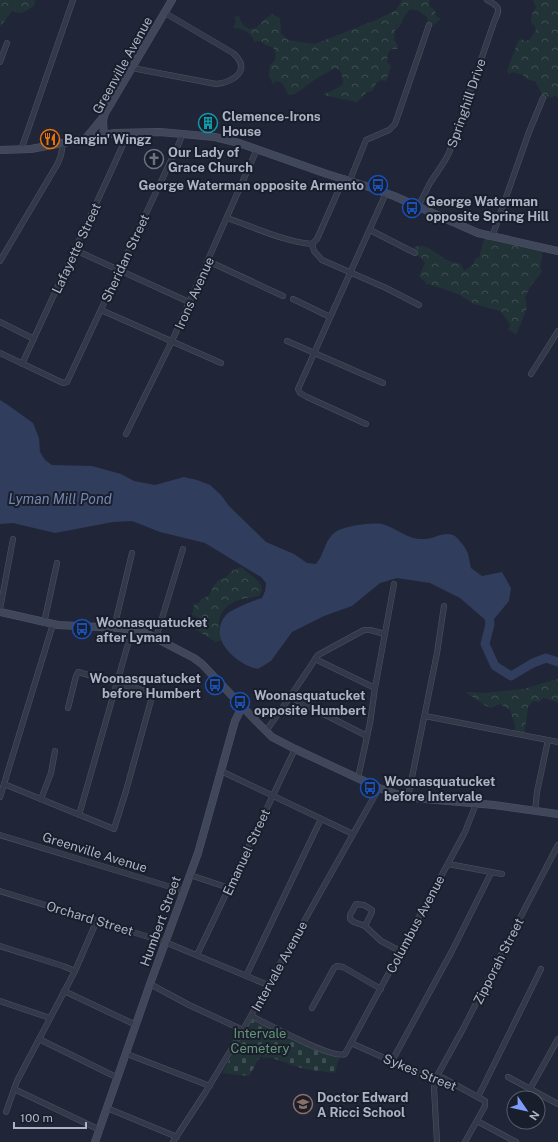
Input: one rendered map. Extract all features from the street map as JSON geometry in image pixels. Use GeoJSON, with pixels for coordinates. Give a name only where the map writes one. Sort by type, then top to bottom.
{"type":"FeatureCollection","features":[{"type":"Feature","properties":{"kind":"street"},"geometry":{"type":"LineString","coordinates":[[21,150],[73,0]]}},
{"type":"Feature","properties":{"kind":"street","name":"Greenville Avenue"},"geometry":{"type":"LineString","coordinates":[[0,150],[21,150],[104,135],[104,119],[172,0]]}},
{"type":"Feature","properties":{"kind":"street","name":"Springhill Drive"},"geometry":{"type":"LineString","coordinates":[[418,207],[448,153],[494,22],[499,12],[499,8],[487,0]]}},
{"type":"Feature","properties":{"kind":"street"},"geometry":{"type":"LineString","coordinates":[[132,68],[216,84],[235,78],[240,70],[240,61],[233,53],[165,13]]}},
{"type":"Feature","properties":{"kind":"street"},"geometry":{"type":"LineString","coordinates":[[227,218],[287,239],[312,244],[317,239],[366,140],[390,130],[395,124],[429,25]]}},
{"type":"Feature","properties":{"kind":"street"},"geometry":{"type":"LineString","coordinates":[[0,62],[7,43]]}},
{"type":"Feature","properties":{"kind":"street"},"geometry":{"type":"LineString","coordinates":[[492,237],[528,132],[543,98]]}},
{"type":"Feature","properties":{"kind":"street"},"geometry":{"type":"LineString","coordinates":[[86,138],[104,119],[107,126],[115,132]]}},
{"type":"Feature","properties":{"kind":"street"},"geometry":{"type":"LineString","coordinates":[[104,135],[115,132],[154,132],[215,137],[257,149],[386,193],[478,233],[558,251]]}},
{"type":"Feature","properties":{"kind":"street","name":"Lafayette Street"},"geometry":{"type":"LineString","coordinates":[[22,364],[113,167],[126,138],[127,132]]}},
{"type":"Feature","properties":{"kind":"street","name":"Sheridan Street"},"geometry":{"type":"LineString","coordinates":[[22,364],[63,383],[67,382],[120,271],[182,134]]}},
{"type":"Feature","properties":{"kind":"street"},"geometry":{"type":"LineString","coordinates":[[0,261],[58,163],[63,143]]}},
{"type":"Feature","properties":{"kind":"street","name":"Irons Avenue"},"geometry":{"type":"LineString","coordinates":[[126,434],[190,302],[257,149]]}},
{"type":"Feature","properties":{"kind":"street"},"geometry":{"type":"LineString","coordinates":[[366,424],[328,408],[300,393],[298,390],[386,193]]}},
{"type":"Feature","properties":{"kind":"street"},"geometry":{"type":"LineString","coordinates":[[370,230],[415,253]]}},
{"type":"Feature","properties":{"kind":"street"},"geometry":{"type":"LineString","coordinates":[[312,244],[314,251],[319,257],[419,305]]}},
{"type":"Feature","properties":{"kind":"street"},"geometry":{"type":"LineString","coordinates":[[74,250],[190,302]]}},
{"type":"Feature","properties":{"kind":"street"},"geometry":{"type":"LineString","coordinates":[[208,261],[283,296]]}},
{"type":"Feature","properties":{"kind":"street"},"geometry":{"type":"LineString","coordinates":[[293,299],[330,317]]}},
{"type":"Feature","properties":{"kind":"street"},"geometry":{"type":"LineString","coordinates":[[101,310],[221,363]]}},
{"type":"Feature","properties":{"kind":"street"},"geometry":{"type":"LineString","coordinates":[[0,322],[34,340]]}},
{"type":"Feature","properties":{"kind":"street"},"geometry":{"type":"LineString","coordinates":[[531,374],[558,331]]}},
{"type":"Feature","properties":{"kind":"street"},"geometry":{"type":"LineString","coordinates":[[287,341],[383,383]]}},
{"type":"Feature","properties":{"kind":"street"},"geometry":{"type":"LineString","coordinates":[[0,353],[22,364]]}},
{"type":"Feature","properties":{"kind":"street"},"geometry":{"type":"LineString","coordinates":[[13,539],[0,610],[44,623],[132,630],[142,632],[156,638],[194,658],[272,737],[379,788],[408,797],[558,814]]}},
{"type":"Feature","properties":{"kind":"street"},"geometry":{"type":"LineString","coordinates":[[156,638],[183,549]]}},
{"type":"Feature","properties":{"kind":"street"},"geometry":{"type":"LineString","coordinates":[[114,628],[132,553]]}},
{"type":"Feature","properties":{"kind":"street"},"geometry":{"type":"LineString","coordinates":[[44,623],[57,563]]}},
{"type":"Feature","properties":{"kind":"street"},"geometry":{"type":"LineString","coordinates":[[358,778],[373,706],[394,584]]}},
{"type":"Feature","properties":{"kind":"street"},"geometry":{"type":"LineString","coordinates":[[408,797],[425,716],[444,606]]}},
{"type":"Feature","properties":{"kind":"street"},"geometry":{"type":"LineString","coordinates":[[0,797],[53,624]]}},
{"type":"Feature","properties":{"kind":"street"},"geometry":{"type":"LineString","coordinates":[[79,815],[132,630]]}},
{"type":"Feature","properties":{"kind":"street"},"geometry":{"type":"LineString","coordinates":[[266,731],[315,660],[323,652],[364,630],[385,634]]}},
{"type":"Feature","properties":{"kind":"street"},"geometry":{"type":"LineString","coordinates":[[315,660],[375,688]]}},
{"type":"Feature","properties":{"kind":"street"},"geometry":{"type":"LineString","coordinates":[[68,708],[78,672],[153,693],[172,696]]}},
{"type":"Feature","properties":{"kind":"street"},"geometry":{"type":"LineString","coordinates":[[4,784],[114,829],[153,693]]}},
{"type":"Feature","properties":{"kind":"street"},"geometry":{"type":"LineString","coordinates":[[290,697],[367,736]]}},
{"type":"Feature","properties":{"kind":"street","name":"Humbert Street"},"geometry":{"type":"LineString","coordinates":[[96,1142],[150,984],[198,853],[235,721],[242,707]]}},
{"type":"Feature","properties":{"kind":"street"},"geometry":{"type":"LineString","coordinates":[[425,716],[558,742]]}},
{"type":"Feature","properties":{"kind":"street"},"geometry":{"type":"LineString","coordinates":[[535,811],[548,740]]}},
{"type":"Feature","properties":{"kind":"street","name":"Emanuel Street"},"geometry":{"type":"LineString","coordinates":[[197,955],[295,749]]}},
{"type":"Feature","properties":{"kind":"street"},"geometry":{"type":"LineString","coordinates":[[41,799],[51,773],[55,751]]}},
{"type":"Feature","properties":{"kind":"street"},"geometry":{"type":"LineString","coordinates":[[221,772],[353,834]]}},
{"type":"Feature","properties":{"kind":"street","name":"Intervale Avenue"},"geometry":{"type":"LineString","coordinates":[[173,1142],[210,1086],[243,1030],[379,788]]}},
{"type":"Feature","properties":{"kind":"street","name":"Columbus Avenue"},"geometry":{"type":"LineString","coordinates":[[351,1043],[465,832],[476,804]]}},
{"type":"Feature","properties":{"kind":"street"},"geometry":{"type":"LineString","coordinates":[[246,976],[321,819]]}},
{"type":"Feature","properties":{"kind":"street","name":"Greenville Avenue"},"geometry":{"type":"LineString","coordinates":[[0,835],[184,891]]}},
{"type":"Feature","properties":{"kind":"street","name":"Zipporah Street"},"geometry":{"type":"LineString","coordinates":[[437,1076],[558,846]]}},
{"type":"Feature","properties":{"kind":"street"},"geometry":{"type":"LineString","coordinates":[[448,864],[502,874]]}},
{"type":"Feature","properties":{"kind":"street"},"geometry":{"type":"LineString","coordinates":[[392,1061],[452,951],[491,872]]}},
{"type":"Feature","properties":{"kind":"street"},"geometry":{"type":"LineString","coordinates":[[190,875],[229,888]]}},
{"type":"Feature","properties":{"kind":"street","name":"Orchard Street"},"geometry":{"type":"LineString","coordinates":[[0,891],[165,942],[268,985]]}},
{"type":"Feature","properties":{"kind":"street"},"geometry":{"type":"LineString","coordinates":[[365,926],[372,910],[364,905],[356,904],[350,915],[350,919],[365,926],[382,941],[400,951]]}},
{"type":"Feature","properties":{"kind":"street"},"geometry":{"type":"LineString","coordinates":[[6,1112],[14,1088],[75,972],[97,920]]}},
{"type":"Feature","properties":{"kind":"street"},"geometry":{"type":"LineString","coordinates":[[0,946],[63,966],[75,972]]}},
{"type":"Feature","properties":{"kind":"street"},"geometry":{"type":"LineString","coordinates":[[312,1008],[334,968],[337,966],[344,968],[381,988]]}},
{"type":"Feature","properties":{"kind":"street"},"geometry":{"type":"LineString","coordinates":[[465,1142],[486,1104],[485,1101],[478,1096],[541,969]]}},
{"type":"Feature","properties":{"kind":"street"},"geometry":{"type":"LineString","coordinates":[[150,984],[189,1005],[243,1030]]}},
{"type":"Feature","properties":{"kind":"street"},"geometry":{"type":"LineString","coordinates":[[64,992],[136,1025]]}},
{"type":"Feature","properties":{"kind":"street"},"geometry":{"type":"LineString","coordinates":[[0,1002],[50,1018]]}},
{"type":"Feature","properties":{"kind":"street"},"geometry":{"type":"LineString","coordinates":[[251,1016],[306,1044],[339,1055],[345,1054],[351,1043]]}},
{"type":"Feature","properties":{"kind":"street"},"geometry":{"type":"LineString","coordinates":[[39,1039],[118,1078]]}},
{"type":"Feature","properties":{"kind":"street"},"geometry":{"type":"LineString","coordinates":[[530,1089],[557,1042]]}},
{"type":"Feature","properties":{"kind":"street","name":"Sykes Street"},"geometry":{"type":"LineString","coordinates":[[351,1043],[427,1077],[437,1076],[478,1096]]}},
{"type":"Feature","properties":{"kind":"street"},"geometry":{"type":"LineString","coordinates":[[127,1054],[210,1086]]}},
{"type":"Feature","properties":{"kind":"street"},"geometry":{"type":"LineString","coordinates":[[437,1076],[434,1088],[437,1142]]}},
{"type":"Feature","properties":{"kind":"street"},"geometry":{"type":"LineString","coordinates":[[508,1077],[558,1104]]}},
{"type":"Feature","properties":{"kind":"street"},"geometry":{"type":"LineString","coordinates":[[14,1088],[100,1130]]}},
{"type":"Feature","properties":{"kind":"street"},"geometry":{"type":"LineString","coordinates":[[107,1108],[177,1137]]}},
{"type":"Feature","properties":{"kind":"street"},"geometry":{"type":"LineString","coordinates":[[477,1121],[516,1142]]}},
{"type":"Feature","properties":{"kind":"green space"},"geometry":{"type":"Polygon","coordinates":[[[0,0],[35,0],[34,6],[22,13],[12,11],[0,27],[0,0]]]}},
{"type":"Feature","properties":{"kind":"green space"},"geometry":{"type":"Polygon","coordinates":[[[402,0],[430,0],[430,7],[435,10],[436,16],[441,19],[433,26],[429,27],[427,17],[419,11],[410,9],[400,26],[395,30],[394,40],[398,46],[397,49],[391,49],[388,53],[387,62],[391,66],[386,81],[381,80],[377,82],[372,91],[367,92],[357,102],[323,95],[343,84],[342,74],[335,68],[317,78],[295,94],[289,95],[282,83],[276,81],[273,84],[269,76],[270,65],[275,60],[276,54],[273,48],[265,45],[261,41],[254,42],[249,33],[246,31],[233,28],[236,21],[234,17],[239,16],[242,24],[249,29],[256,28],[272,14],[280,18],[281,34],[288,40],[315,44],[376,20],[396,10],[402,0]]]}},
{"type":"Feature","properties":{"kind":"green space"},"geometry":{"type":"Polygon","coordinates":[[[533,0],[558,0],[558,98],[555,95],[553,97],[543,99],[536,82],[527,79],[523,75],[512,72],[509,74],[507,71],[520,39],[527,41],[536,30],[531,22],[532,14],[536,8],[533,0]]]}},
{"type":"Feature","properties":{"kind":"green space"},"geometry":{"type":"Polygon","coordinates":[[[485,236],[543,250],[540,268],[542,272],[532,284],[525,297],[527,308],[516,335],[508,329],[510,326],[508,321],[500,311],[474,304],[458,294],[429,284],[426,285],[426,283],[419,276],[425,263],[417,255],[413,248],[417,246],[426,247],[447,260],[461,264],[464,271],[474,264],[475,259],[479,257],[485,236]]]}},
{"type":"Feature","properties":{"kind":"green space"},"geometry":{"type":"Polygon","coordinates":[[[241,567],[258,581],[261,585],[262,591],[259,596],[237,601],[225,609],[219,623],[222,640],[216,642],[193,628],[198,618],[192,615],[194,606],[193,603],[197,604],[209,596],[213,587],[219,580],[225,578],[232,571],[241,567]]]}},
{"type":"Feature","properties":{"kind":"green space"},"geometry":{"type":"Polygon","coordinates":[[[558,679],[558,704],[557,702],[543,698],[539,702],[533,701],[528,707],[524,735],[514,732],[515,725],[510,710],[500,704],[491,708],[465,692],[485,693],[523,689],[558,679]]]}},
{"type":"Feature","properties":{"kind":"green space","name":"Intervale Cemetery"},"geometry":{"type":"Polygon","coordinates":[[[253,1019],[292,1040],[313,1049],[318,1049],[339,1057],[335,1073],[304,1069],[272,1058],[260,1057],[249,1076],[222,1073],[253,1019]]]}},
{"type":"Feature","properties":{"kind":"water","name":"Lyman Mill Pond"},"geometry":{"type":"Polygon","coordinates":[[[0,400],[33,423],[39,438],[40,452],[45,460],[52,465],[92,466],[121,474],[134,481],[155,485],[184,477],[197,480],[210,485],[266,542],[294,554],[307,563],[316,564],[327,542],[333,534],[341,529],[354,526],[368,524],[385,525],[408,536],[419,539],[429,539],[443,534],[451,534],[459,540],[466,550],[469,556],[471,568],[482,576],[502,572],[511,588],[509,601],[490,624],[460,598],[430,583],[397,578],[380,583],[352,606],[324,616],[292,632],[271,661],[258,669],[250,666],[241,662],[227,649],[222,641],[220,633],[221,624],[226,615],[232,611],[262,598],[266,583],[261,577],[205,543],[160,532],[132,521],[113,522],[55,533],[13,523],[0,524],[0,400]]]}},
{"type":"Feature","properties":{"kind":"waterway"},"geometry":{"type":"LineString","coordinates":[[488,611],[490,624],[485,644],[495,666],[511,676],[533,663],[546,658],[558,662]]}},
{"type":"Feature","properties":{"kind":"place","name":"Clemence-Irons House"},"geometry":{"type":"Point","coordinates":[208,123]}},
{"type":"Feature","properties":{"kind":"place","name":"Bangin' Wingz"},"geometry":{"type":"Point","coordinates":[50,139]}},
{"type":"Feature","properties":{"kind":"place","name":"Our Lady of Grace Church"},"geometry":{"type":"Point","coordinates":[154,159]}},
{"type":"Feature","properties":{"kind":"place","name":"George Waterman opposite Armento"},"geometry":{"type":"Point","coordinates":[378,185]}},
{"type":"Feature","properties":{"kind":"place","name":"George Waterman opposite Spring Hill"},"geometry":{"type":"Point","coordinates":[412,208]}},
{"type":"Feature","properties":{"kind":"place","name":"Woonasquatucket after Lyman"},"geometry":{"type":"Point","coordinates":[82,629]}},
{"type":"Feature","properties":{"kind":"place","name":"Woonasquatucket before Humbert"},"geometry":{"type":"Point","coordinates":[215,685]}},
{"type":"Feature","properties":{"kind":"place","name":"Woonasquatucket opposite Humbert"},"geometry":{"type":"Point","coordinates":[240,702]}},
{"type":"Feature","properties":{"kind":"place","name":"Woonasquatucket before Intervale"},"geometry":{"type":"Point","coordinates":[370,788]}},
{"type":"Feature","properties":{"kind":"place","name":"Doctor Edward A Ricci School"},"geometry":{"type":"Point","coordinates":[303,1104]}}]}
